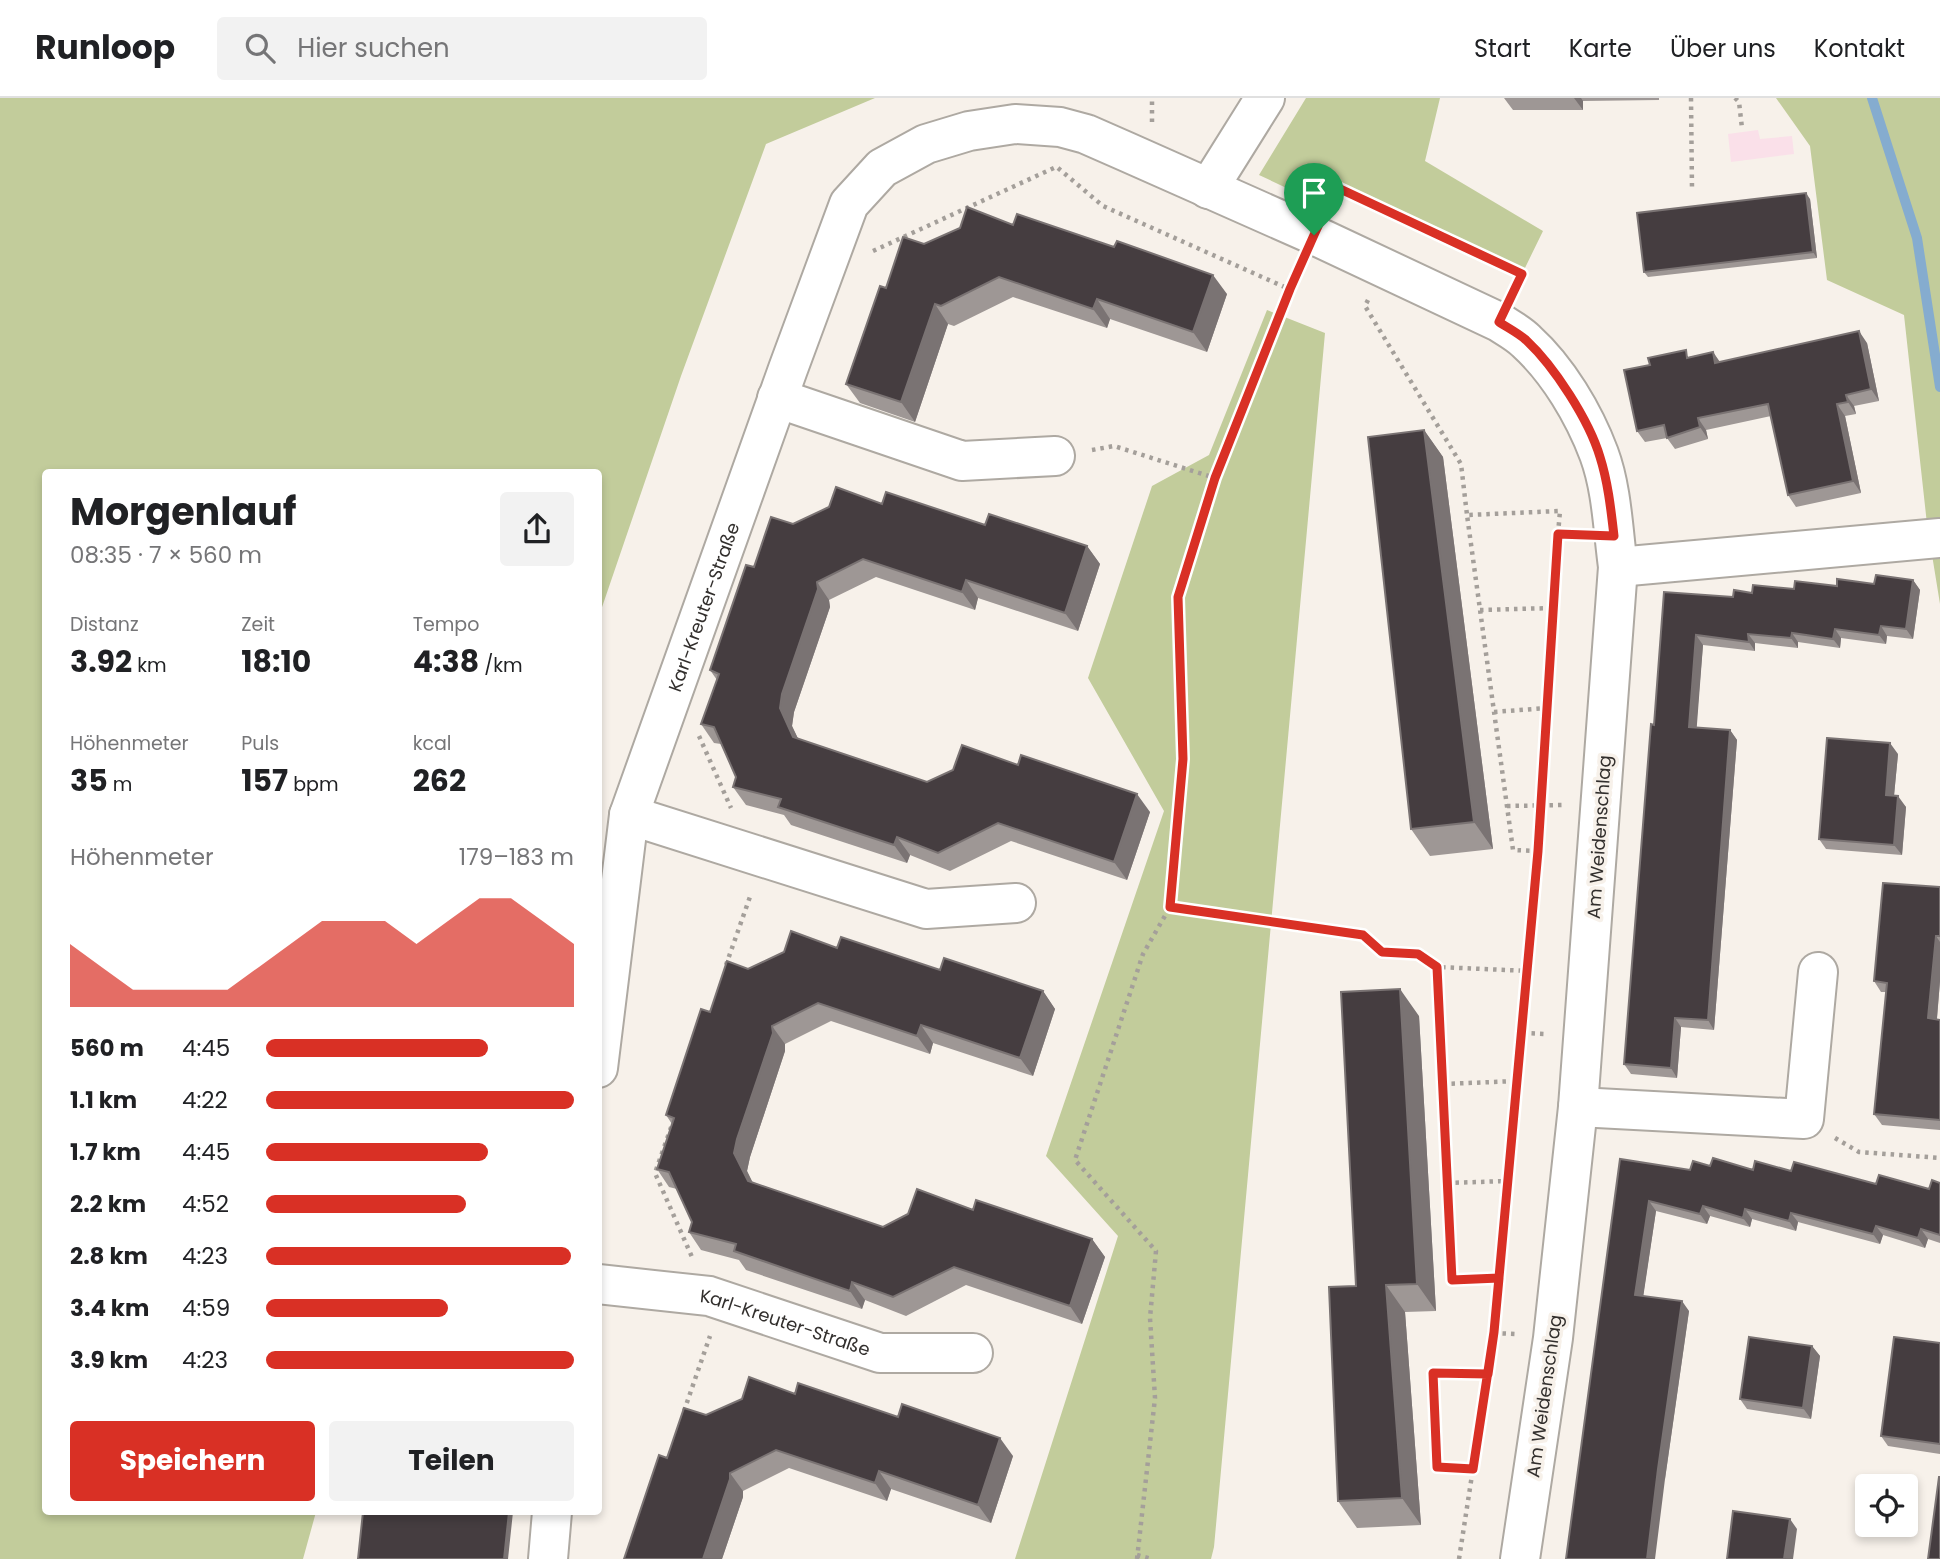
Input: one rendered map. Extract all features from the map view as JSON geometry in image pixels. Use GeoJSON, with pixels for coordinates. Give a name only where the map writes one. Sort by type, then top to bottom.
{"type":"FeatureCollection","features":[{"type":"Feature","properties":{"kind":"street"},"geometry":{"type":"LineString","coordinates":[[1208,188],[1265,98]]}},
{"type":"Feature","properties":{"kind":"street","name":"Karl-Kreuter-Straße"},"geometry":{"type":"LineString","coordinates":[[602,1035],[629,815],[849,204],[882,168],[926,144],[969,131],[1015,124],[1060,127]]}},
{"type":"Feature","properties":{"kind":"street","name":"Am Weidenschlag"},"geometry":{"type":"LineString","coordinates":[[1060,127],[1086,134],[1314,235],[1499,322],[1526,340],[1555,374],[1582,415],[1600,456],[1609,496],[1616,552],[1578,1107],[1553,1338],[1520,1559]]}},
{"type":"Feature","properties":{"kind":"street"},"geometry":{"type":"LineString","coordinates":[[777,398],[961,461],[1055,456]]}},
{"type":"Feature","properties":{"kind":"street"},"geometry":{"type":"LineString","coordinates":[[1616,552],[1936,538]]}},
{"type":"Feature","properties":{"kind":"street"},"geometry":{"type":"LineString","coordinates":[[629,815],[926,909],[1016,903]]}},
{"type":"Feature","properties":{"kind":"street"},"geometry":{"type":"LineString","coordinates":[[1578,1107],[1804,1119],[1818,972]]}},
{"type":"Feature","properties":{"kind":"street","name":"Karl-Kreuter-Straße"},"geometry":{"type":"LineString","coordinates":[[602,1284],[709,1296],[880,1353],[973,1353]]}},
{"type":"Feature","properties":{"kind":"street"},"geometry":{"type":"LineString","coordinates":[[548,1559],[552,1515]]}},
{"type":"Feature","properties":{"kind":"path"},"geometry":{"type":"LineString","coordinates":[[1691,98],[1692,189]]}},
{"type":"Feature","properties":{"kind":"path"},"geometry":{"type":"LineString","coordinates":[[1735,98],[1739,102],[1742,128]]}},
{"type":"Feature","properties":{"kind":"path"},"geometry":{"type":"LineString","coordinates":[[1060,127],[1057,167],[1103,205],[1290,289]]}},
{"type":"Feature","properties":{"kind":"path"},"geometry":{"type":"LineString","coordinates":[[1152,1559],[1137,1557],[1155,1398],[1150,1318],[1156,1251],[1075,1160],[1143,954],[1170,907],[1183,759],[1178,597],[1215,478],[1290,289],[1336,187],[1522,274],[1499,322]]}},
{"type":"Feature","properties":{"kind":"path"},"geometry":{"type":"LineString","coordinates":[[1385,268],[1365,306],[1461,464],[1513,850],[1538,851]]}},
{"type":"Feature","properties":{"kind":"path"},"geometry":{"type":"LineString","coordinates":[[1114,446],[1215,478]]}},
{"type":"Feature","properties":{"kind":"path"},"geometry":{"type":"LineString","coordinates":[[1459,1559],[1488,1374],[1518,1081],[1538,851],[1560,511],[1467,515]]}},
{"type":"Feature","properties":{"kind":"path"},"geometry":{"type":"LineString","coordinates":[[1558,534],[1616,552]]}},
{"type":"Feature","properties":{"kind":"path"},"geometry":{"type":"LineString","coordinates":[[1480,610],[1553,608]]}},
{"type":"Feature","properties":{"kind":"path"},"geometry":{"type":"LineString","coordinates":[[1494,712],[1547,708]]}},
{"type":"Feature","properties":{"kind":"path"},"geometry":{"type":"LineString","coordinates":[[1507,806],[1541,804]]}},
{"type":"Feature","properties":{"kind":"path"},"geometry":{"type":"LineString","coordinates":[[1170,907],[1363,935],[1382,952],[1418,954],[1437,967],[1528,971]]}},
{"type":"Feature","properties":{"kind":"path"},"geometry":{"type":"LineString","coordinates":[[1437,967],[1452,1280],[1499,1278]]}},
{"type":"Feature","properties":{"kind":"path"},"geometry":{"type":"LineString","coordinates":[[1443,1084],[1518,1081]]}},
{"type":"Feature","properties":{"kind":"path"},"geometry":{"type":"LineString","coordinates":[[1804,1119],[1858,1152],[1940,1158]]}},
{"type":"Feature","properties":{"kind":"path"},"geometry":{"type":"LineString","coordinates":[[1447,1183],[1508,1181]]}},
{"type":"Feature","properties":{"kind":"path"},"geometry":{"type":"LineString","coordinates":[[1473,1469],[1437,1467],[1433,1373],[1488,1374]]}},
{"type":"Feature","properties":{"kind":"shaded area"},"geometry":{"type":"Polygon","coordinates":[[[1758,130],[1760,139],[1792,136],[1794,154],[1731,162],[1728,134],[1758,130]]]}},
{"type":"Feature","properties":{"kind":"green space"},"geometry":{"type":"Polygon","coordinates":[[[0,98],[875,98],[766,144],[681,376],[602,607],[602,469],[42,469],[42,1515],[315,1515],[303,1559],[0,1559],[0,98]]]}},
{"type":"Feature","properties":{"kind":"green space"},"geometry":{"type":"Polygon","coordinates":[[[1306,98],[1440,98],[1425,161],[1543,231],[1522,274],[1337,187],[1327,207],[1259,175],[1306,98]]]}},
{"type":"Feature","properties":{"kind":"green space"},"geometry":{"type":"Polygon","coordinates":[[[1776,98],[1940,98],[1940,604],[1927,524],[1904,315],[1827,280],[1810,146],[1776,98]]]}},
{"type":"Feature","properties":{"kind":"green space"},"geometry":{"type":"Polygon","coordinates":[[[1267,310],[1325,333],[1214,1547],[1211,1559],[1015,1559],[1118,1236],[1046,1156],[1164,811],[1088,678],[1152,486],[1209,455],[1267,310]]]}},
{"type":"Feature","properties":{"kind":"building"},"geometry":{"type":"Polygon","coordinates":[[[1806,193],[1813,252],[1644,272],[1637,213],[1806,193]]]}},
{"type":"Feature","properties":{"kind":"building"},"geometry":{"type":"Polygon","coordinates":[[[967,207],[1013,225],[1017,214],[1114,247],[1117,241],[1213,275],[1193,332],[1097,299],[1093,309],[999,277],[941,306],[935,304],[901,402],[846,384],[880,286],[886,288],[903,237],[924,244],[960,228],[967,207]]]}},
{"type":"Feature","properties":{"kind":"building"},"geometry":{"type":"Polygon","coordinates":[[[1859,331],[1871,389],[1846,395],[1848,402],[1837,404],[1853,481],[1788,495],[1768,404],[1698,418],[1700,427],[1667,438],[1664,425],[1637,431],[1624,370],[1650,365],[1648,358],[1686,350],[1687,358],[1713,352],[1715,363],[1859,331]]]}},
{"type":"Feature","properties":{"kind":"building"},"geometry":{"type":"Polygon","coordinates":[[[1424,430],[1474,822],[1411,829],[1368,437],[1424,430]]]}},
{"type":"Feature","properties":{"kind":"building"},"geometry":{"type":"Polygon","coordinates":[[[836,487],[882,504],[886,492],[985,525],[989,514],[1087,546],[1065,613],[966,580],[962,592],[863,559],[817,582],[818,589],[782,694],[780,708],[793,737],[927,782],[953,770],[962,745],[1018,765],[1021,755],[1137,794],[1114,862],[998,823],[938,853],[897,837],[894,845],[778,807],[781,799],[733,787],[736,777],[714,727],[701,724],[719,674],[710,670],[746,565],[754,567],[771,517],[793,524],[829,507],[836,487]]]}},
{"type":"Feature","properties":{"kind":"building"},"geometry":{"type":"Polygon","coordinates":[[[1876,575],[1913,580],[1906,629],[1881,626],[1879,635],[1835,629],[1833,639],[1792,633],[1791,638],[1748,634],[1749,642],[1696,635],[1689,727],[1730,730],[1708,1020],[1675,1018],[1671,1068],[1624,1064],[1664,592],[1733,597],[1734,590],[1752,593],[1753,585],[1794,589],[1795,581],[1837,586],[1837,579],[1874,584],[1876,575]]]}},
{"type":"Feature","properties":{"kind":"building"},"geometry":{"type":"Polygon","coordinates":[[[1827,738],[1890,743],[1886,795],[1898,796],[1894,845],[1819,839],[1827,738]]]}},
{"type":"Feature","properties":{"kind":"building"},"geometry":{"type":"Polygon","coordinates":[[[1883,883],[1940,887],[1940,936],[1936,936],[1928,1018],[1940,1020],[1940,1120],[1874,1114],[1887,983],[1874,981],[1883,883]]]}},
{"type":"Feature","properties":{"kind":"building"},"geometry":{"type":"Polygon","coordinates":[[[791,931],[837,948],[841,937],[940,970],[944,958],[1043,991],[1020,1058],[921,1025],[917,1036],[818,1003],[772,1026],[773,1033],[734,1153],[748,1181],[883,1227],[908,1214],[917,1189],[973,1210],[976,1200],[1092,1239],[1070,1306],[954,1267],[893,1297],[852,1282],[850,1291],[734,1251],[736,1244],[689,1232],[692,1222],[669,1172],[657,1169],[674,1118],[666,1115],[701,1009],[710,1012],[727,961],[748,969],[784,952],[791,931]]]}},
{"type":"Feature","properties":{"kind":"building"},"geometry":{"type":"Polygon","coordinates":[[[1400,989],[1417,1284],[1386,1285],[1402,1498],[1338,1501],[1329,1287],[1356,1286],[1341,992],[1400,989]]]}},
{"type":"Feature","properties":{"kind":"building"},"geometry":{"type":"Polygon","coordinates":[[[1713,1158],[1753,1170],[1755,1161],[1791,1171],[1794,1162],[1876,1184],[1879,1175],[1929,1189],[1932,1180],[1940,1183],[1940,1235],[1921,1229],[1918,1238],[1876,1226],[1873,1234],[1791,1213],[1789,1221],[1745,1209],[1743,1218],[1703,1206],[1700,1214],[1649,1201],[1635,1295],[1682,1301],[1647,1559],[1566,1559],[1620,1159],[1690,1170],[1693,1161],[1710,1166],[1713,1158]]]}},
{"type":"Feature","properties":{"kind":"building"},"geometry":{"type":"Polygon","coordinates":[[[1749,1337],[1812,1346],[1803,1408],[1740,1399],[1749,1337]]]}},
{"type":"Feature","properties":{"kind":"building"},"geometry":{"type":"Polygon","coordinates":[[[1894,1337],[1940,1343],[1940,1444],[1881,1436],[1894,1337]]]}},
{"type":"Feature","properties":{"kind":"building"},"geometry":{"type":"Polygon","coordinates":[[[749,1377],[795,1394],[798,1383],[898,1417],[902,1404],[1000,1438],[978,1505],[879,1471],[875,1483],[776,1450],[730,1473],[703,1559],[624,1559],[659,1455],[667,1458],[684,1408],[706,1415],[742,1399],[749,1377]]]}},
{"type":"Feature","properties":{"kind":"building"},"geometry":{"type":"Polygon","coordinates":[[[1939,1477],[1940,1559],[1928,1559],[1939,1477]]]}},
{"type":"Feature","properties":{"kind":"building"},"geometry":{"type":"Polygon","coordinates":[[[1733,1511],[1790,1519],[1784,1559],[1727,1559],[1733,1511]]]}},
{"type":"Feature","properties":{"kind":"building"},"geometry":{"type":"Polygon","coordinates":[[[363,1515],[509,1515],[504,1559],[358,1559],[363,1515]]]}},
{"type":"Feature","properties":{"kind":"waterway"},"geometry":{"type":"LineString","coordinates":[[1872,98],[1917,238],[1940,387]]}},
{"type":"Feature","properties":{"kind":"route"},"geometry":{"type":"LineString","coordinates":[[1314,235],[1215,478],[1178,597],[1183,759],[1170,907],[1363,935],[1382,952],[1418,954],[1437,967],[1452,1280],[1499,1278],[1494,1332],[1473,1469],[1437,1467],[1433,1373],[1488,1374],[1494,1332],[1523,1033],[1538,851],[1558,534],[1614,536],[1609,496],[1600,456],[1582,415],[1555,374],[1526,340],[1499,322],[1522,274],[1336,187],[1314,235]]}}]}
